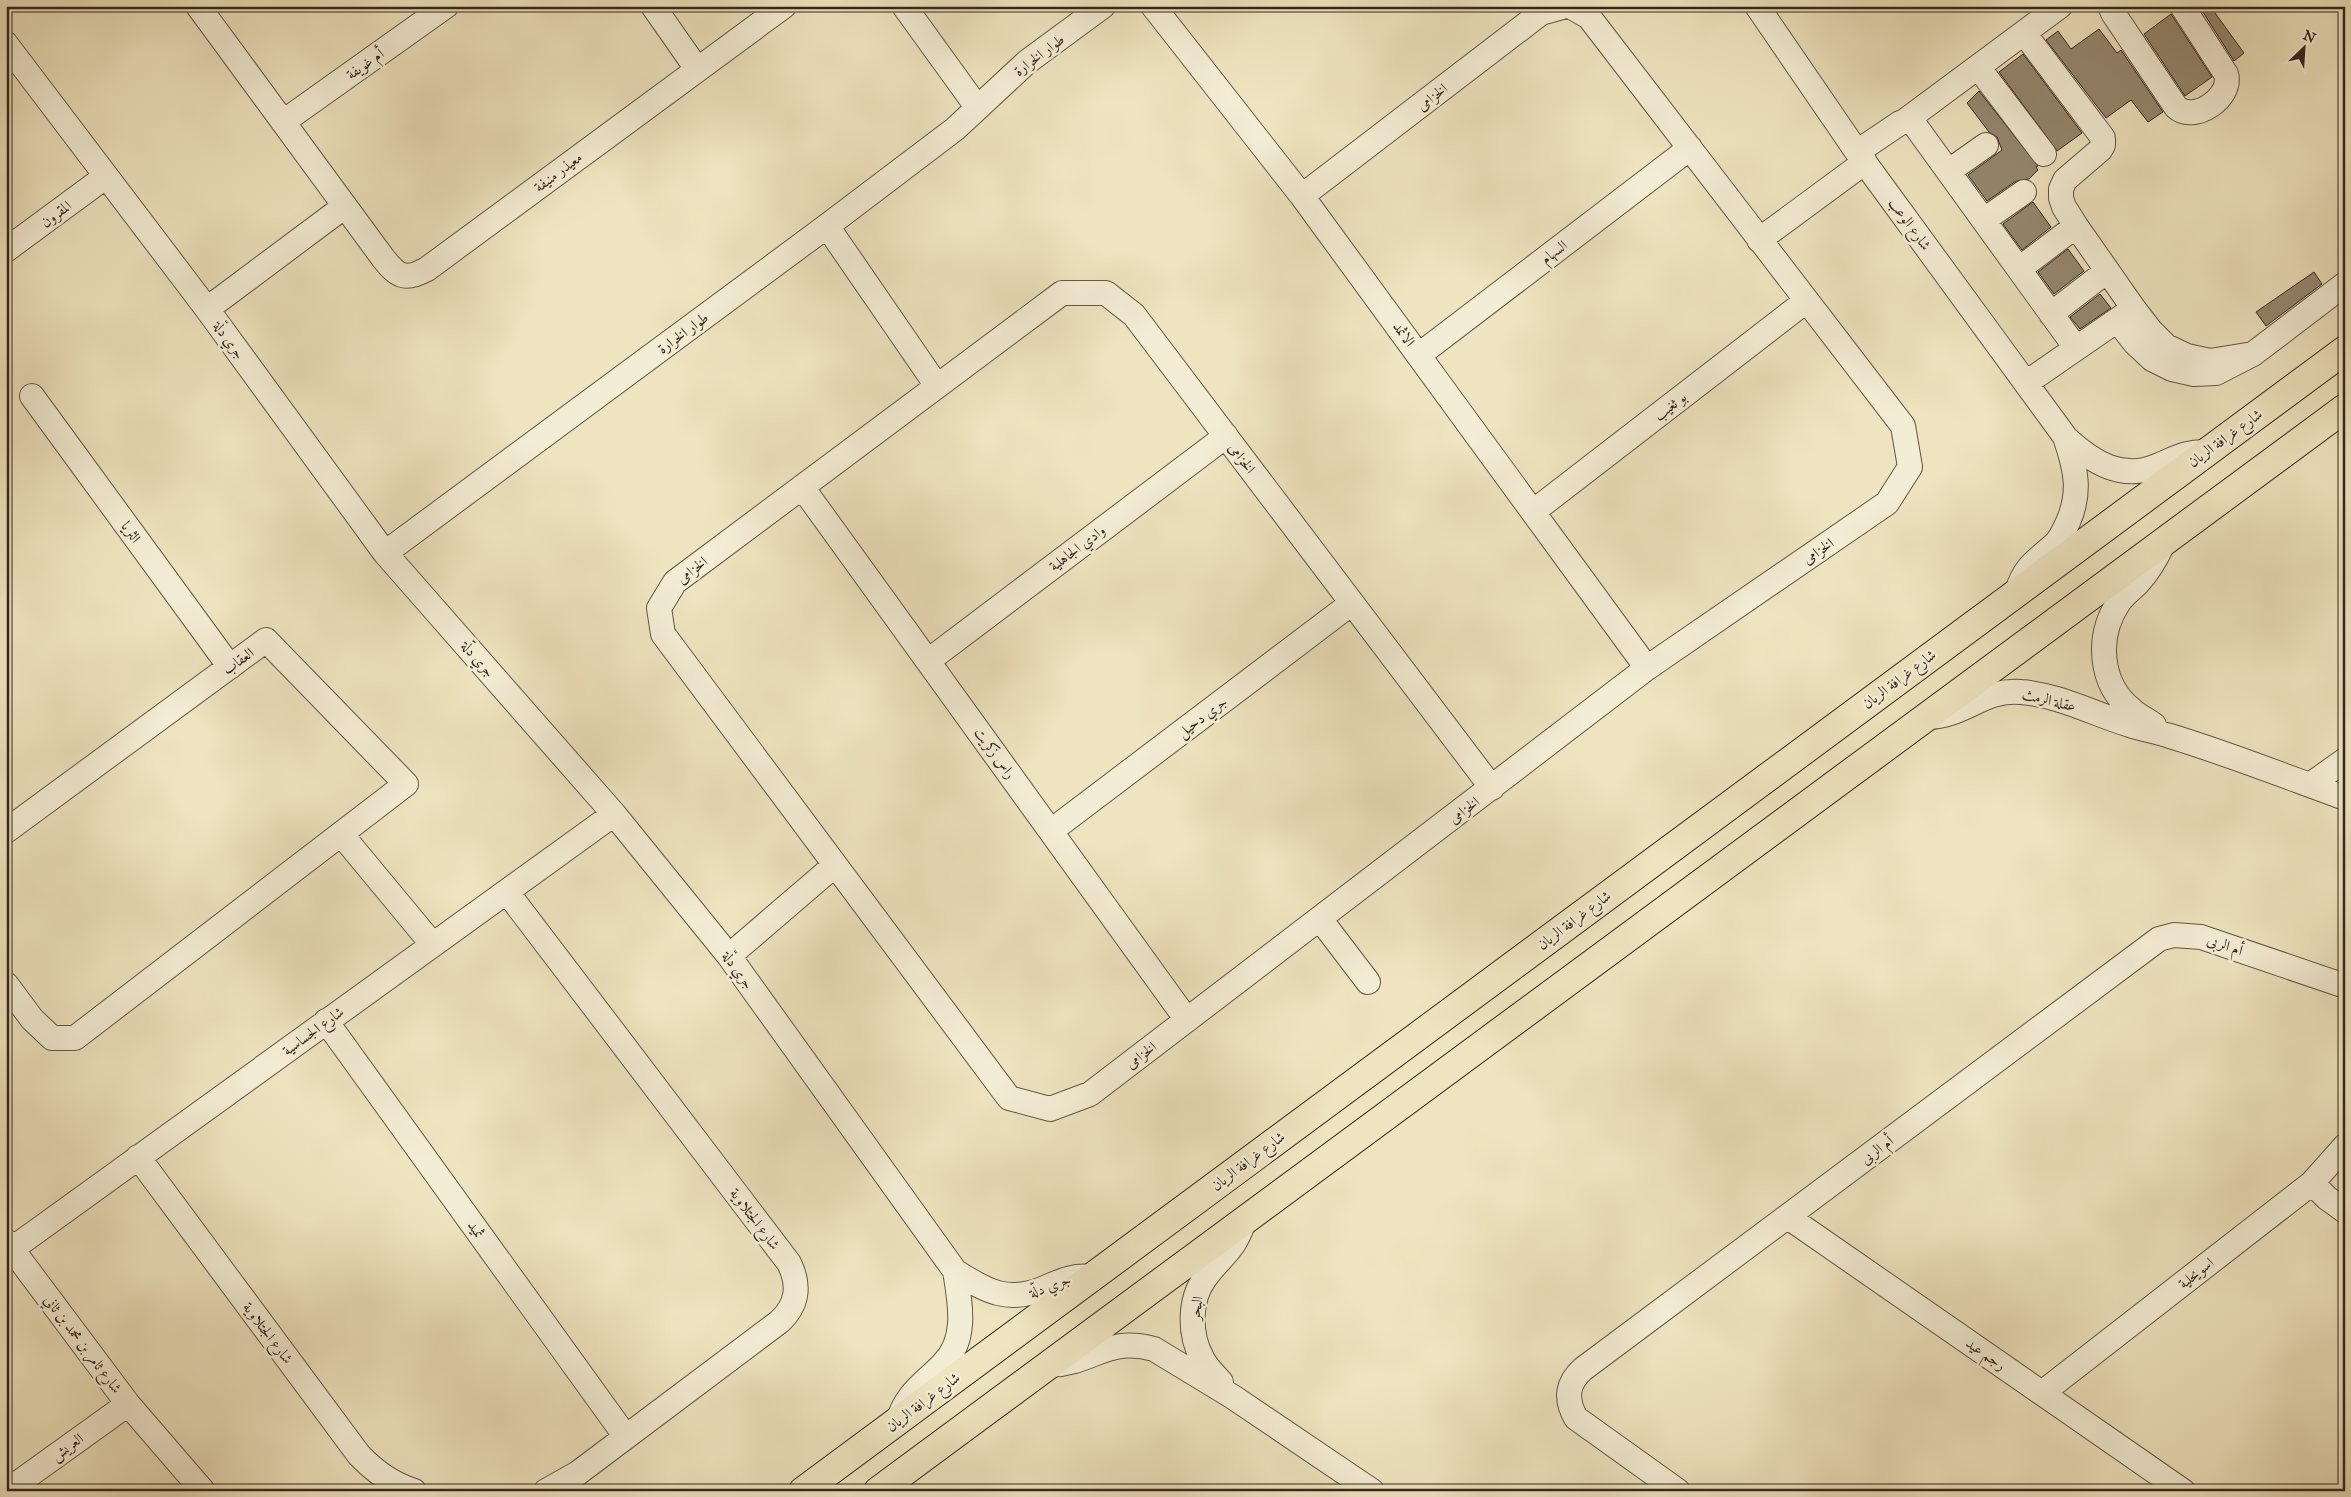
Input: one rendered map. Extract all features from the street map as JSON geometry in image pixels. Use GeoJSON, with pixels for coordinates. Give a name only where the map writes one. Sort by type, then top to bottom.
{"type":"FeatureCollection","features":[{"type":"Feature","properties":{"kind":"main road","name":"شارع غرافة الريان"},"geometry":{"type":"LineString","coordinates":[[803,1491],[2345,350]]}},
{"type":"Feature","properties":{"kind":"main road"},"geometry":{"type":"LineString","coordinates":[[878,1491],[2345,408]]}},
{"type":"Feature","properties":{"kind":"street","name":"معيذر منيفة"},"geometry":{"type":"LineString","coordinates":[[198,6],[392,269],[403,276],[415,275],[427,269],[784,6]]}},
{"type":"Feature","properties":{"kind":"street","name":"أم غويفة"},"geometry":{"type":"LineString","coordinates":[[283,122],[446,6]]}},
{"type":"Feature","properties":{"kind":"street"},"geometry":{"type":"LineString","coordinates":[[653,6],[697,69]]}},
{"type":"Feature","properties":{"kind":"street"},"geometry":{"type":"LineString","coordinates":[[904,6],[977,107]]}},
{"type":"Feature","properties":{"kind":"street","name":"طوار الخرارة"},"geometry":{"type":"LineString","coordinates":[[385,553],[827,226],[955,128],[1027,62],[1104,6]]}},
{"type":"Feature","properties":{"kind":"street","name":"الاثمد"},"geometry":{"type":"LineString","coordinates":[[1153,6],[1302,196],[1647,668]]}},
{"type":"Feature","properties":{"kind":"street","name":"الخزامى"},"geometry":{"type":"LineString","coordinates":[[1302,196],[1541,13],[1568,6],[1589,18],[1903,426],[1910,467],[1887,503],[1647,668],[1492,788],[1090,1094],[1050,1109],[1009,1098],[663,634],[659,608],[675,582],[1062,293],[1106,293],[1134,314],[1492,788]]}},
{"type":"Feature","properties":{"kind":"street","name":"شارع الوعب"},"geometry":{"type":"LineString","coordinates":[[1757,6],[1861,157],[2066,438],[2087,457],[2105,467],[2120,471],[2147,470],[2184,454],[2207,452]]}},
{"type":"Feature","properties":{"kind":"street"},"geometry":{"type":"LineString","coordinates":[[1759,240],[1905,121],[2060,6]]}},
{"type":"Feature","properties":{"kind":"street"},"geometry":{"type":"LineString","coordinates":[[2110,6],[2112,13],[2176,107],[2181,111],[2193,114],[2225,93],[2228,81],[2226,74],[2182,6]]}},
{"type":"Feature","properties":{"kind":"street"},"geometry":{"type":"LineString","coordinates":[[2024,33],[2103,138],[2103,145],[2100,150],[2072,173],[2065,180],[2061,188],[2064,207],[2107,271],[2125,314],[2151,330],[2166,346],[2187,356],[2210,361],[2253,354],[2345,284]]}},
{"type":"Feature","properties":{"kind":"street","name":"جري دلّة"},"geometry":{"type":"LineString","coordinates":[[6,44],[206,309],[385,553],[614,814],[729,956],[955,1271],[987,1290],[1010,1296],[1033,1294],[1068,1278],[1078,1276],[1092,1277]]}},
{"type":"Feature","properties":{"kind":"street"},"geometry":{"type":"LineString","coordinates":[[1978,67],[2044,154]]}},
{"type":"Feature","properties":{"kind":"street"},"geometry":{"type":"LineString","coordinates":[[1905,121],[1914,124],[1918,128],[2076,348]]}},
{"type":"Feature","properties":{"kind":"street"},"geometry":{"type":"LineString","coordinates":[[1949,171],[1986,145]]}},
{"type":"Feature","properties":{"kind":"street","name":"السهام"},"geometry":{"type":"LineString","coordinates":[[1419,355],[1690,148]]}},
{"type":"Feature","properties":{"kind":"street","name":"المقرون"},"geometry":{"type":"LineString","coordinates":[[6,250],[105,177]]}},
{"type":"Feature","properties":{"kind":"street"},"geometry":{"type":"LineString","coordinates":[[1984,220],[2024,192]]}},
{"type":"Feature","properties":{"kind":"street"},"geometry":{"type":"LineString","coordinates":[[206,309],[345,206]]}},
{"type":"Feature","properties":{"kind":"street"},"geometry":{"type":"LineString","coordinates":[[827,226],[937,386]]}},
{"type":"Feature","properties":{"kind":"street"},"geometry":{"type":"LineString","coordinates":[[2019,269],[2076,226]]}},
{"type":"Feature","properties":{"kind":"street"},"geometry":{"type":"LineString","coordinates":[[2051,314],[2107,271]]}},
{"type":"Feature","properties":{"kind":"street","name":"بو ثغيب"},"geometry":{"type":"LineString","coordinates":[[1534,512],[1806,301]]}},
{"type":"Feature","properties":{"kind":"street"},"geometry":{"type":"LineString","coordinates":[[2026,383],[2125,314]]}},
{"type":"Feature","properties":{"kind":"street","name":"الثريا"},"geometry":{"type":"LineString","coordinates":[[32,396],[230,667]]}},
{"type":"Feature","properties":{"kind":"street","name":"وادي الجاهلية"},"geometry":{"type":"LineString","coordinates":[[928,661],[1226,436]]}},
{"type":"Feature","properties":{"kind":"street","name":"شارع الوعب"},"geometry":{"type":"LineString","coordinates":[[2017,592],[2028,568],[2055,544],[2074,508],[2077,484],[2076,469],[2066,438]]}},
{"type":"Feature","properties":{"kind":"street","name":"راس زكريت"},"geometry":{"type":"LineString","coordinates":[[802,487],[1187,1020]]}},
{"type":"Feature","properties":{"kind":"street","name":"عقلة الرمث"},"geometry":{"type":"LineString","coordinates":[[2163,544],[2155,562],[2115,608],[2105,635],[2103,650],[2104,663],[2110,681],[2119,697],[2131,710],[2170,736]]}},
{"type":"Feature","properties":{"kind":"street","name":"جري دحيل"},"geometry":{"type":"LineString","coordinates":[[1051,831],[1352,603]]}},
{"type":"Feature","properties":{"kind":"street","name":"العقاب"},"geometry":{"type":"LineString","coordinates":[[6,984],[32,1019],[52,1038],[75,1038],[406,784],[266,640],[7,829]]}},
{"type":"Feature","properties":{"kind":"street","name":"عقلة الرمث"},"geometry":{"type":"LineString","coordinates":[[1928,717],[1952,715],[1983,698],[2002,692],[2021,692],[2064,702],[2130,725],[2170,736],[2345,798]]}},
{"type":"Feature","properties":{"kind":"street"},"geometry":{"type":"LineString","coordinates":[[2310,785],[2345,760]]}},
{"type":"Feature","properties":{"kind":"street","name":"شارع الجساسية"},"geometry":{"type":"LineString","coordinates":[[9,1245],[138,1157],[614,814]]}},
{"type":"Feature","properties":{"kind":"street"},"geometry":{"type":"LineString","coordinates":[[341,834],[433,945]]}},
{"type":"Feature","properties":{"kind":"street"},"geometry":{"type":"LineString","coordinates":[[729,956],[835,865]]}},
{"type":"Feature","properties":{"kind":"street","name":"شارع الجتلاوية"},"geometry":{"type":"LineString","coordinates":[[507,892],[789,1264],[796,1281],[795,1299],[791,1308],[779,1322],[578,1472],[546,1491]]}},
{"type":"Feature","properties":{"kind":"street"},"geometry":{"type":"LineString","coordinates":[[1320,919],[1368,982]]}},
{"type":"Feature","properties":{"kind":"street","name":"أم الربى"},"geometry":{"type":"LineString","coordinates":[[1678,1491],[1576,1418],[1570,1408],[1568,1397],[1570,1386],[1575,1376],[1583,1369],[2158,940],[2174,935],[2201,937],[2345,986]]}},
{"type":"Feature","properties":{"kind":"street","name":"ثميد"},"geometry":{"type":"LineString","coordinates":[[326,1021],[626,1437]]}},
{"type":"Feature","properties":{"kind":"street","name":"اسويحلية"},"geometry":{"type":"LineString","coordinates":[[2042,1393],[2312,1183],[2345,1146]]}},
{"type":"Feature","properties":{"kind":"street","name":"شارع الجتلاوية"},"geometry":{"type":"LineString","coordinates":[[138,1157],[359,1455],[371,1468],[388,1479],[414,1491]]}},
{"type":"Feature","properties":{"kind":"street"},"geometry":{"type":"LineString","coordinates":[[2312,1183],[2327,1198],[2345,1211]]}},
{"type":"Feature","properties":{"kind":"street","name":"رجم عيد"},"geometry":{"type":"LineString","coordinates":[[1788,1217],[2183,1491]]}},
{"type":"Feature","properties":{"kind":"street","name":"البحر"},"geometry":{"type":"LineString","coordinates":[[1234,1397],[1203,1360],[1196,1346],[1193,1330],[1193,1312],[1204,1280],[1233,1247],[1244,1221]]}},
{"type":"Feature","properties":{"kind":"street","name":"شارع ثامر بن محمد بن ثاني"},"geometry":{"type":"LineString","coordinates":[[9,1245],[128,1404],[203,1491]]}},
{"type":"Feature","properties":{"kind":"street","name":"جري دلّة"},"geometry":{"type":"LineString","coordinates":[[898,1421],[901,1409],[911,1394],[943,1365],[955,1344],[961,1317],[961,1303],[955,1271]]}},
{"type":"Feature","properties":{"kind":"street","name":"البحر"},"geometry":{"type":"LineString","coordinates":[[1050,1365],[1063,1365],[1078,1361],[1106,1348],[1140,1345],[1168,1356],[1234,1397],[1369,1490]]}},
{"type":"Feature","properties":{"kind":"street","name":"العريش"},"geometry":{"type":"LineString","coordinates":[[7,1491],[128,1404]]}},
{"type":"Feature","properties":{"kind":"street","name":"شارع ثامر بن محمد بن ثاني"},"geometry":{"type":"LineString","coordinates":[[163,1446],[190,1491]]}},
{"type":"Feature","properties":{"kind":"building"},"geometry":{"type":"Polygon","coordinates":[[[2199,6],[2210,6],[2244,53],[2234,61],[2199,6]]]}},
{"type":"Feature","properties":{"kind":"building"},"geometry":{"type":"Polygon","coordinates":[[[2171,14],[2212,77],[2185,96],[2144,34],[2171,14]]]}},
{"type":"Feature","properties":{"kind":"building"},"geometry":{"type":"Polygon","coordinates":[[[2099,29],[2117,53],[2121,50],[2163,112],[2148,122],[2131,100],[2106,118],[2046,40],[2058,31],[2071,49],[2099,29]]]}},
{"type":"Feature","properties":{"kind":"building"},"geometry":{"type":"Polygon","coordinates":[[[2023,54],[2082,133],[2057,151],[1999,72],[2023,54]]]}},
{"type":"Feature","properties":{"kind":"building"},"geometry":{"type":"Polygon","coordinates":[[[1979,91],[2038,166],[2036,167],[2038,170],[2029,179],[2016,181],[1987,201],[1968,175],[2002,150],[1997,137],[1989,132],[1967,103],[1979,91]]]}},
{"type":"Feature","properties":{"kind":"building"},"geometry":{"type":"Polygon","coordinates":[[[2033,202],[2051,227],[2022,250],[2003,224],[2033,202]]]}},
{"type":"Feature","properties":{"kind":"building"},"geometry":{"type":"Polygon","coordinates":[[[2068,249],[2084,271],[2054,294],[2038,272],[2068,249]]]}},
{"type":"Feature","properties":{"kind":"building"},"geometry":{"type":"Polygon","coordinates":[[[2314,272],[2322,284],[2266,326],[2256,312],[2314,272]]]}},
{"type":"Feature","properties":{"kind":"building"},"geometry":{"type":"Polygon","coordinates":[[[2100,294],[2111,308],[2080,329],[2070,317],[2100,294]]]}}]}
